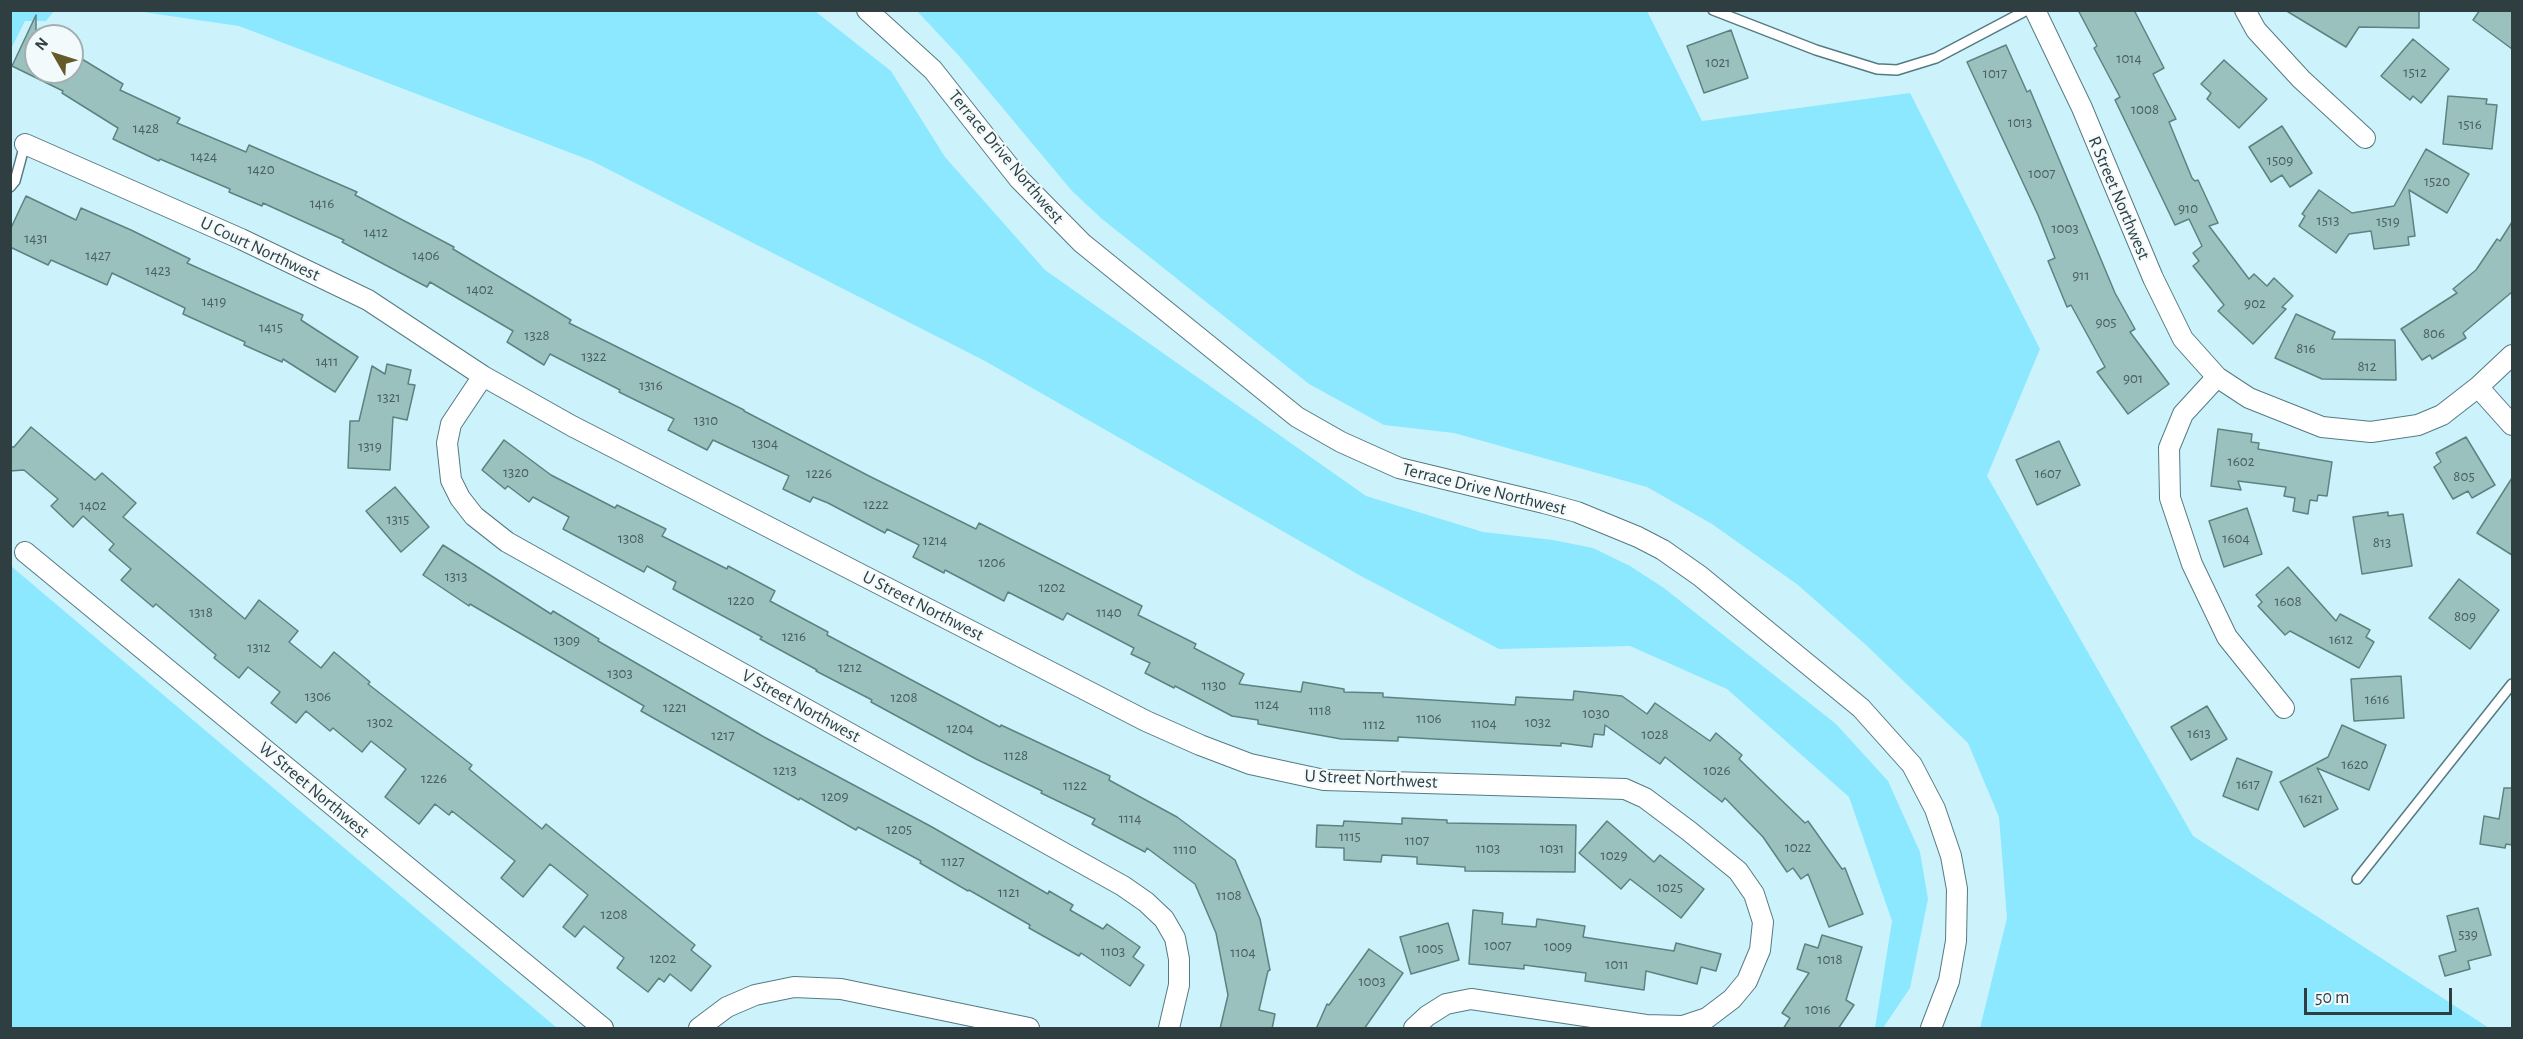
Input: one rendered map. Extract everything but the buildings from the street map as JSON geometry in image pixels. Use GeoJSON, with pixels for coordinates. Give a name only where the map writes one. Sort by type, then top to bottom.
{"type":"FeatureCollection","features":[{"type":"Feature","properties":{"kind":"street","name":"Terrace Drive Northwest"},"geometry":{"type":"LineString","coordinates":[[867,10],[933,70],[1019,179],[1082,243],[1297,417],[1341,442],[1399,468],[1544,503],[1611,524],[1638,537],[1663,550],[1700,576],[1861,708],[1912,765],[1935,809],[1951,856],[1957,889],[1956,941],[1949,981],[1931,1029]]}},
{"type":"Feature","properties":{"kind":"street","name":"R Street Northwest"},"geometry":{"type":"LineString","coordinates":[[2035,10],[2082,108],[2153,278],[2182,339],[2217,377],[2249,398],[2322,427],[2371,432],[2418,425],[2442,415],[2478,387],[2512,354]]}},
{"type":"Feature","properties":{"kind":"street"},"geometry":{"type":"LineString","coordinates":[[2245,10],[2256,30],[2301,79],[2365,138]]}},
{"type":"Feature","properties":{"kind":"street","name":"U Court Northwest"},"geometry":{"type":"LineString","coordinates":[[26,144],[241,239],[351,292],[412,328],[483,376]]}},
{"type":"Feature","properties":{"kind":"street","name":"V Street Northwest"},"geometry":{"type":"LineString","coordinates":[[483,376],[451,424],[447,443],[451,480],[460,498],[474,516],[507,542],[1123,886],[1146,902],[1164,920],[1175,938],[1179,959],[1179,985],[1169,1029]]}},
{"type":"Feature","properties":{"kind":"street","name":"U Street Northwest"},"geometry":{"type":"LineString","coordinates":[[483,376],[572,426],[1135,716],[1200,746],[1250,764],[1324,780],[1625,789],[1645,798],[1689,831],[1738,871],[1754,894],[1763,921],[1760,950],[1747,981],[1732,999],[1707,1018],[1683,1026],[1646,1025],[1471,999],[1446,1004],[1427,1016],[1414,1029]]}},
{"type":"Feature","properties":{"kind":"street"},"geometry":{"type":"LineString","coordinates":[[2217,377],[2183,414],[2169,448],[2170,498],[2192,564],[2227,637],[2284,708]]}},
{"type":"Feature","properties":{"kind":"street"},"geometry":{"type":"LineString","coordinates":[[2478,387],[2512,424]]}},
{"type":"Feature","properties":{"kind":"street","name":"W Street Northwest"},"geometry":{"type":"LineString","coordinates":[[25,552],[603,1029]]}},
{"type":"Feature","properties":{"kind":"street"},"geometry":{"type":"LineString","coordinates":[[699,1029],[727,1007],[756,995],[794,987],[842,989],[1029,1029]]}},
{"type":"Feature","properties":{"kind":"lane"},"geometry":{"type":"LineString","coordinates":[[1713,10],[1843,59],[1877,69],[1897,69],[1936,58],[2027,10]]}},
{"type":"Feature","properties":{"kind":"lane"},"geometry":{"type":"LineString","coordinates":[[10,187],[15,181],[26,144]]}},
{"type":"Feature","properties":{"kind":"lane"},"geometry":{"type":"LineString","coordinates":[[2357,879],[2512,684]]}},
{"type":"Feature","properties":{"kind":"shaded area"},"geometry":{"type":"Polygon","coordinates":[[[11,11],[54,11],[46,21],[25,21],[11,49],[11,11]]]}},
{"type":"Feature","properties":{"kind":"shaded area"},"geometry":{"type":"Polygon","coordinates":[[[136,11],[815,11],[891,71],[945,157],[1045,270],[1366,496],[1483,532],[1553,540],[1593,548],[1630,566],[1664,588],[1836,724],[1888,781],[1920,852],[1928,899],[1910,988],[1883,1028],[1875,1028],[1892,921],[1849,797],[1727,689],[1630,646],[1499,649],[1361,576],[985,361],[592,161],[239,26],[136,11]]]}},
{"type":"Feature","properties":{"kind":"shaded area"},"geometry":{"type":"Polygon","coordinates":[[[917,11],[1647,11],[1702,121],[1910,93],[2040,349],[1987,476],[2193,836],[2489,1028],[1980,1028],[2007,918],[1999,817],[1968,743],[1866,645],[1798,585],[1712,524],[1647,487],[1454,433],[1384,425],[1309,384],[1102,219],[1072,191],[960,57],[917,11]]]}},
{"type":"Feature","properties":{"kind":"shaded area"},"geometry":{"type":"Polygon","coordinates":[[[11,566],[557,1028],[11,1028],[11,566]]]}}]}
